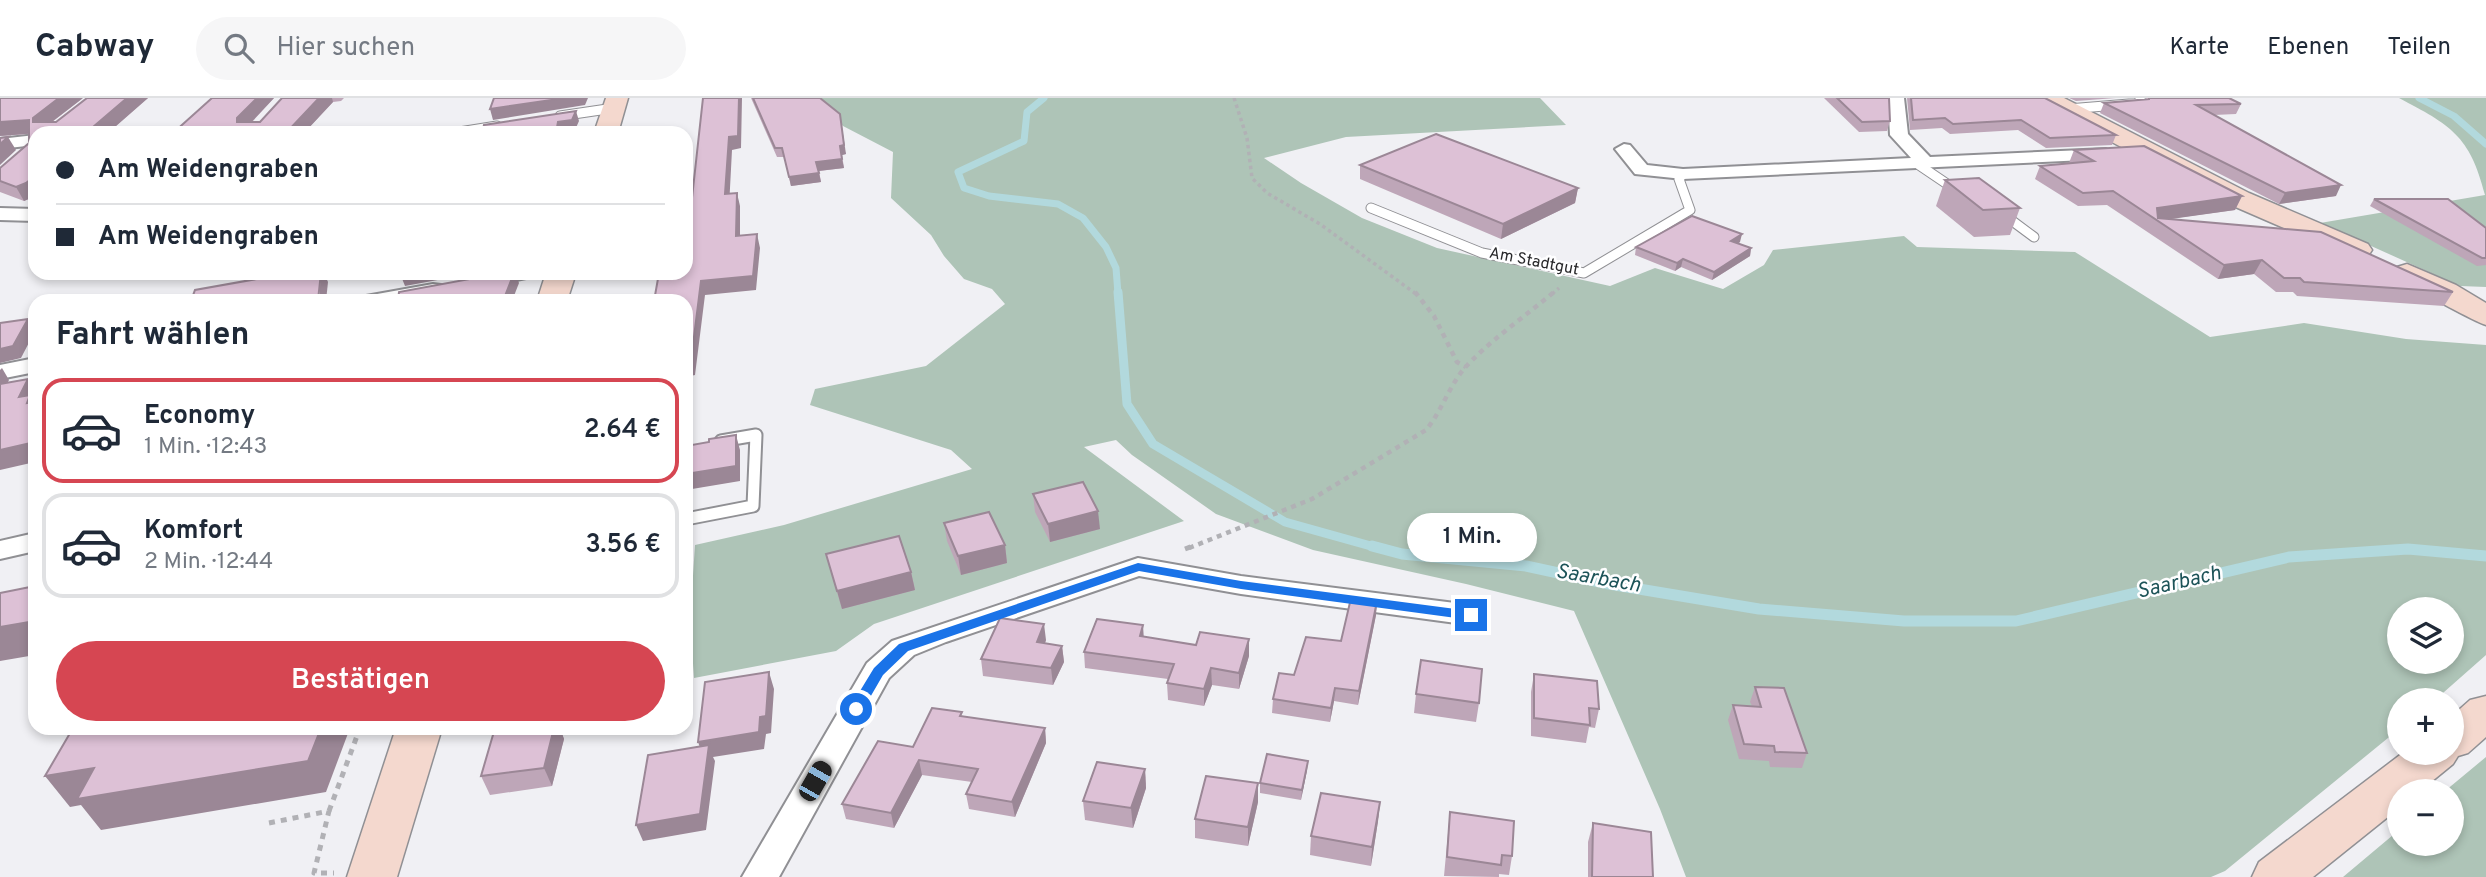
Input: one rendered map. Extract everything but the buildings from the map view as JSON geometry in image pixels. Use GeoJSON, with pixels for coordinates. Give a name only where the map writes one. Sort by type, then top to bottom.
{"type":"FeatureCollection","features":[{"type":"Feature","properties":{"kind":"main road"},"geometry":{"type":"LineString","coordinates":[[608,126],[615,103]]}},
{"type":"Feature","properties":{"kind":"main road"},"geometry":{"type":"LineString","coordinates":[[2057,103],[2240,199],[2445,291],[2486,316]]}},
{"type":"Feature","properties":{"kind":"main road"},"geometry":{"type":"LineString","coordinates":[[2464,731],[2486,712]]}},
{"type":"Feature","properties":{"kind":"main road"},"geometry":{"type":"LineString","coordinates":[[373,872],[417,735]]}},
{"type":"Feature","properties":{"kind":"main road"},"geometry":{"type":"LineString","coordinates":[[2277,877],[2420,765]]}},
{"type":"Feature","properties":{"kind":"street"},"geometry":{"type":"LineString","coordinates":[[1896,98],[1899,135],[1923,164]]}},
{"type":"Feature","properties":{"kind":"street"},"geometry":{"type":"LineString","coordinates":[[0,144],[28,141]]}},
{"type":"Feature","properties":{"kind":"street"},"geometry":{"type":"LineString","coordinates":[[1624,149],[1641,170],[1683,174],[2149,151]]}},
{"type":"Feature","properties":{"kind":"street"},"geometry":{"type":"LineString","coordinates":[[18,160],[28,152]]}},
{"type":"Feature","properties":{"kind":"street"},"geometry":{"type":"LineString","coordinates":[[0,214],[28,215]]}},
{"type":"Feature","properties":{"kind":"street"},"geometry":{"type":"LineString","coordinates":[[412,294],[487,280]]}},
{"type":"Feature","properties":{"kind":"street"},"geometry":{"type":"LineString","coordinates":[[0,372],[28,366]]}},
{"type":"Feature","properties":{"kind":"street"},"geometry":{"type":"LineString","coordinates":[[0,550],[28,544]]}},
{"type":"Feature","properties":{"kind":"street"},"geometry":{"type":"LineString","coordinates":[[760,877],[878,671],[903,648],[1138,567],[1241,585],[1471,615]]}},
{"type":"Feature","properties":{"kind":"lane"},"geometry":{"type":"LineString","coordinates":[[2057,103],[2141,103],[2140,98]]}},
{"type":"Feature","properties":{"kind":"lane"},"geometry":{"type":"LineString","coordinates":[[547,118],[615,103]]}},
{"type":"Feature","properties":{"kind":"lane"},"geometry":{"type":"LineString","coordinates":[[499,126],[506,125]]}},
{"type":"Feature","properties":{"kind":"lane"},"geometry":{"type":"LineString","coordinates":[[1923,164],[1953,189],[1965,194]]}},
{"type":"Feature","properties":{"kind":"lane","name":"Am Stadtgut"},"geometry":{"type":"LineString","coordinates":[[1371,208],[1482,253],[1584,273],[1690,210],[1679,179],[1683,174]]}},
{"type":"Feature","properties":{"kind":"lane"},"geometry":{"type":"LineString","coordinates":[[1989,205],[2034,237]]}},
{"type":"Feature","properties":{"kind":"lane"},"geometry":{"type":"LineString","coordinates":[[693,518],[753,506],[755,435],[709,443]]}},
{"type":"Feature","properties":{"kind":"path"},"geometry":{"type":"LineString","coordinates":[[1234,98],[1247,138],[1252,178],[1267,193],[1320,224],[1413,290],[1434,316],[1457,362],[1466,368]]}},
{"type":"Feature","properties":{"kind":"path"},"geometry":{"type":"LineString","coordinates":[[1138,567],[1312,499],[1426,430],[1466,368],[1560,287],[1584,273]]}},
{"type":"Feature","properties":{"kind":"path"},"geometry":{"type":"LineString","coordinates":[[357,735],[329,811],[314,873],[324,875],[373,872]]}},
{"type":"Feature","properties":{"kind":"path"},"geometry":{"type":"LineString","coordinates":[[269,823],[329,811]]}},
{"type":"Feature","properties":{"kind":"green space"},"geometry":{"type":"Polygon","coordinates":[[[815,98],[1540,98],[1566,125],[1346,137],[1264,158],[1362,218],[1437,248],[1610,286],[1655,268],[1723,289],[1764,265],[1773,250],[1904,236],[1917,247],[2075,252],[2210,337],[2304,323],[2406,339],[2486,345],[2486,655],[2449,688],[2387,688],[2387,739],[2225,871],[2211,877],[1686,877],[1660,809],[1574,611],[1313,550],[1216,514],[1132,455],[1116,440],[1084,447],[1184,521],[874,624],[836,651],[694,678],[695,545],[784,525],[972,469],[951,450],[810,405],[815,389],[926,366],[1005,304],[992,289],[964,279],[944,256],[931,235],[891,198],[893,152],[843,126],[815,98]]]}},
{"type":"Feature","properties":{"kind":"green space"},"geometry":{"type":"Polygon","coordinates":[[[2399,98],[2486,98],[2486,287],[2460,286],[2320,223],[2485,195],[2472,158],[2456,134],[2432,116],[2399,98]]]}},
{"type":"Feature","properties":{"kind":"green space"},"geometry":{"type":"Polygon","coordinates":[[[2486,757],[2486,877],[2343,877],[2387,840],[2387,856],[2464,856],[2464,779],[2459,779],[2486,757]]]}},
{"type":"Feature","properties":{"kind":"waterway","name":"Saarbach"},"geometry":{"type":"LineString","coordinates":[[1044,98],[1027,112],[1024,141],[958,172],[964,188],[989,196],[1058,204],[1083,218],[1106,247],[1116,268],[1118,294]]}},
{"type":"Feature","properties":{"kind":"waterway","name":"Saarbach"},"geometry":{"type":"LineString","coordinates":[[2419,98],[2454,116],[2486,144]]}},
{"type":"Feature","properties":{"kind":"waterway","name":"Saarbach"},"geometry":{"type":"LineString","coordinates":[[1118,292],[1127,404],[1153,444],[1285,522],[1378,548]]}},
{"type":"Feature","properties":{"kind":"waterway","name":"Saarbach"},"geometry":{"type":"LineString","coordinates":[[1372,546],[1402,554],[1526,566],[1609,584],[1759,609],[1904,621],[2016,621],[2289,557],[2408,549],[2486,556]]}},
{"type":"Feature","properties":{"kind":"route"},"geometry":{"type":"LineString","coordinates":[[856,709],[878,671],[903,648],[1138,567],[1241,585],[1471,615]]}}]}
